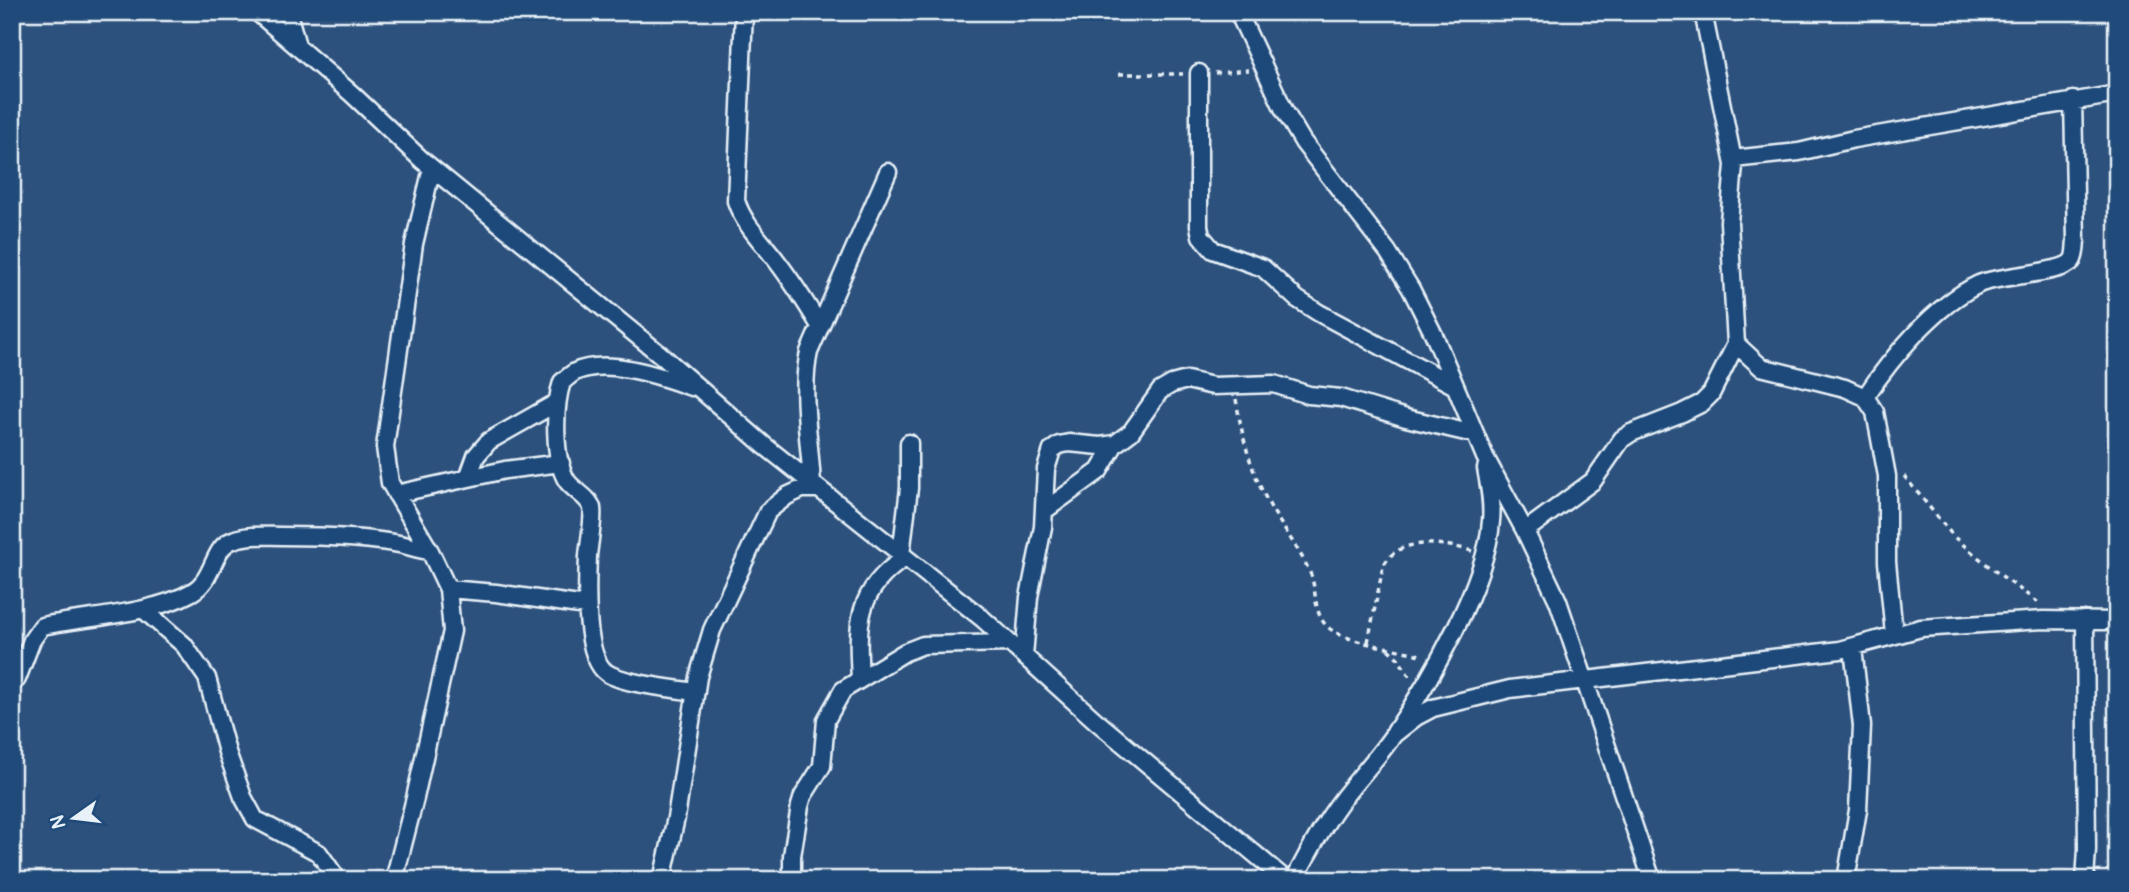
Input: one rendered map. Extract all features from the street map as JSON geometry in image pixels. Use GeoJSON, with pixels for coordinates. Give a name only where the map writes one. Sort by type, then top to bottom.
{"type":"FeatureCollection","features":[{"type":"Feature","properties":{"kind":"street"},"geometry":{"type":"LineString","coordinates":[[257,12],[432,167],[661,355],[815,487],[983,618],[1096,721],[1286,880]]}},
{"type":"Feature","properties":{"kind":"street"},"geometry":{"type":"LineString","coordinates":[[288,12],[297,46]]}},
{"type":"Feature","properties":{"kind":"street"},"geometry":{"type":"LineString","coordinates":[[744,12],[736,201],[740,214],[753,234],[797,287],[820,326]]}},
{"type":"Feature","properties":{"kind":"street"},"geometry":{"type":"LineString","coordinates":[[1238,12],[1284,110],[1303,142],[1388,252],[1411,289],[1485,457],[1558,600],[1652,880]]}},
{"type":"Feature","properties":{"kind":"street"},"geometry":{"type":"LineString","coordinates":[[1525,531],[1593,481],[1622,439],[1702,403],[1711,394],[1735,344],[1729,222],[1734,187],[1733,159],[1703,12]]}},
{"type":"Feature","properties":{"kind":"street"},"geometry":{"type":"LineString","coordinates":[[1199,74],[1199,226],[1206,244],[1213,250],[1262,268],[1297,299],[1319,313],[1455,386]]}},
{"type":"Feature","properties":{"kind":"street"},"geometry":{"type":"LineString","coordinates":[[1733,159],[1799,152],[1854,139],[2117,94]]}},
{"type":"Feature","properties":{"kind":"street"},"geometry":{"type":"LineString","coordinates":[[1865,397],[1885,367],[1908,341],[1959,297],[1979,284],[2066,267],[2074,259],[2076,241],[2073,100]]}},
{"type":"Feature","properties":{"kind":"street"},"geometry":{"type":"LineString","coordinates":[[394,880],[452,631],[448,589],[430,551],[390,483],[385,447],[414,244],[432,167]]}},
{"type":"Feature","properties":{"kind":"street"},"geometry":{"type":"LineString","coordinates":[[815,487],[805,366],[888,172]]}},
{"type":"Feature","properties":{"kind":"street"},"geometry":{"type":"LineString","coordinates":[[1735,344],[1761,367],[1845,388],[1865,397],[1875,412],[1887,476],[1887,562],[1894,634]]}},
{"type":"Feature","properties":{"kind":"street"},"geometry":{"type":"LineString","coordinates":[[696,692],[660,687],[608,674],[597,663],[586,606],[591,504],[566,480],[556,433],[556,402],[562,382],[576,372],[600,366],[666,377],[702,390]]}},
{"type":"Feature","properties":{"kind":"street"},"geometry":{"type":"LineString","coordinates":[[1044,511],[1099,471],[1115,444],[1131,432],[1160,391],[1187,380],[1213,386],[1274,384],[1308,395],[1341,398],[1405,418],[1474,433]]}},
{"type":"Feature","properties":{"kind":"street"},"geometry":{"type":"LineString","coordinates":[[468,478],[476,456],[489,441],[556,402]]}},
{"type":"Feature","properties":{"kind":"street"},"geometry":{"type":"LineString","coordinates":[[860,680],[858,636],[863,605],[884,572],[903,556],[909,488],[909,443]]}},
{"type":"Feature","properties":{"kind":"street"},"geometry":{"type":"LineString","coordinates":[[1024,656],[1029,597],[1044,511],[1046,469],[1052,450],[1069,443],[1100,446],[1115,444]]}},
{"type":"Feature","properties":{"kind":"street"},"geometry":{"type":"LineString","coordinates":[[1294,880],[1311,846],[1343,798],[1393,735],[1419,693],[1438,660],[1479,574],[1491,523],[1485,457]]}},
{"type":"Feature","properties":{"kind":"street"},"geometry":{"type":"LineString","coordinates":[[396,494],[505,470],[561,463]]}},
{"type":"Feature","properties":{"kind":"street"},"geometry":{"type":"LineString","coordinates":[[662,880],[676,818],[696,692],[712,630],[768,511],[787,496],[815,487]]}},
{"type":"Feature","properties":{"kind":"street"},"geometry":{"type":"LineString","coordinates":[[12,682],[16,679],[32,640],[41,626],[143,609],[192,593],[206,582],[220,548],[232,540],[253,536],[322,536],[404,545],[430,551]]}},
{"type":"Feature","properties":{"kind":"street"},"geometry":{"type":"LineString","coordinates":[[448,589],[586,606]]}},
{"type":"Feature","properties":{"kind":"street"},"geometry":{"type":"LineString","coordinates":[[143,609],[184,645],[207,678],[227,752],[243,796],[255,819],[319,853],[338,880]]}},
{"type":"Feature","properties":{"kind":"street"},"geometry":{"type":"LineString","coordinates":[[1393,735],[1433,708],[1510,689],[1853,648],[1921,628],[2062,620],[2117,621]]}},
{"type":"Feature","properties":{"kind":"street"},"geometry":{"type":"LineString","coordinates":[[2085,621],[2085,880]]}},
{"type":"Feature","properties":{"kind":"street"},"geometry":{"type":"LineString","coordinates":[[792,880],[792,856],[800,806],[803,796],[822,766],[826,720],[843,690],[905,652],[923,645],[1010,643]]}},
{"type":"Feature","properties":{"kind":"street"},"geometry":{"type":"LineString","coordinates":[[1846,880],[1858,810],[1862,726],[1853,648]]}},
{"type":"Feature","properties":{"kind":"street"},"geometry":{"type":"LineString","coordinates":[[1643,855],[1644,880]]}},
{"type":"Feature","properties":{"kind":"path"},"geometry":{"type":"LineString","coordinates":[[1233,386],[1243,442],[1256,478],[1310,574],[1320,617],[1335,632],[1438,660]]}},
{"type":"Feature","properties":{"kind":"path"},"geometry":{"type":"LineString","coordinates":[[1882,450],[1954,537],[1992,569],[2062,620]]}},
{"type":"Feature","properties":{"kind":"path"},"geometry":{"type":"LineString","coordinates":[[1368,642],[1383,567],[1388,556],[1395,550],[1408,546],[1443,544],[1484,554]]}},
{"type":"Feature","properties":{"kind":"path"},"geometry":{"type":"LineString","coordinates":[[1387,648],[1398,658],[1419,693]]}}]}
